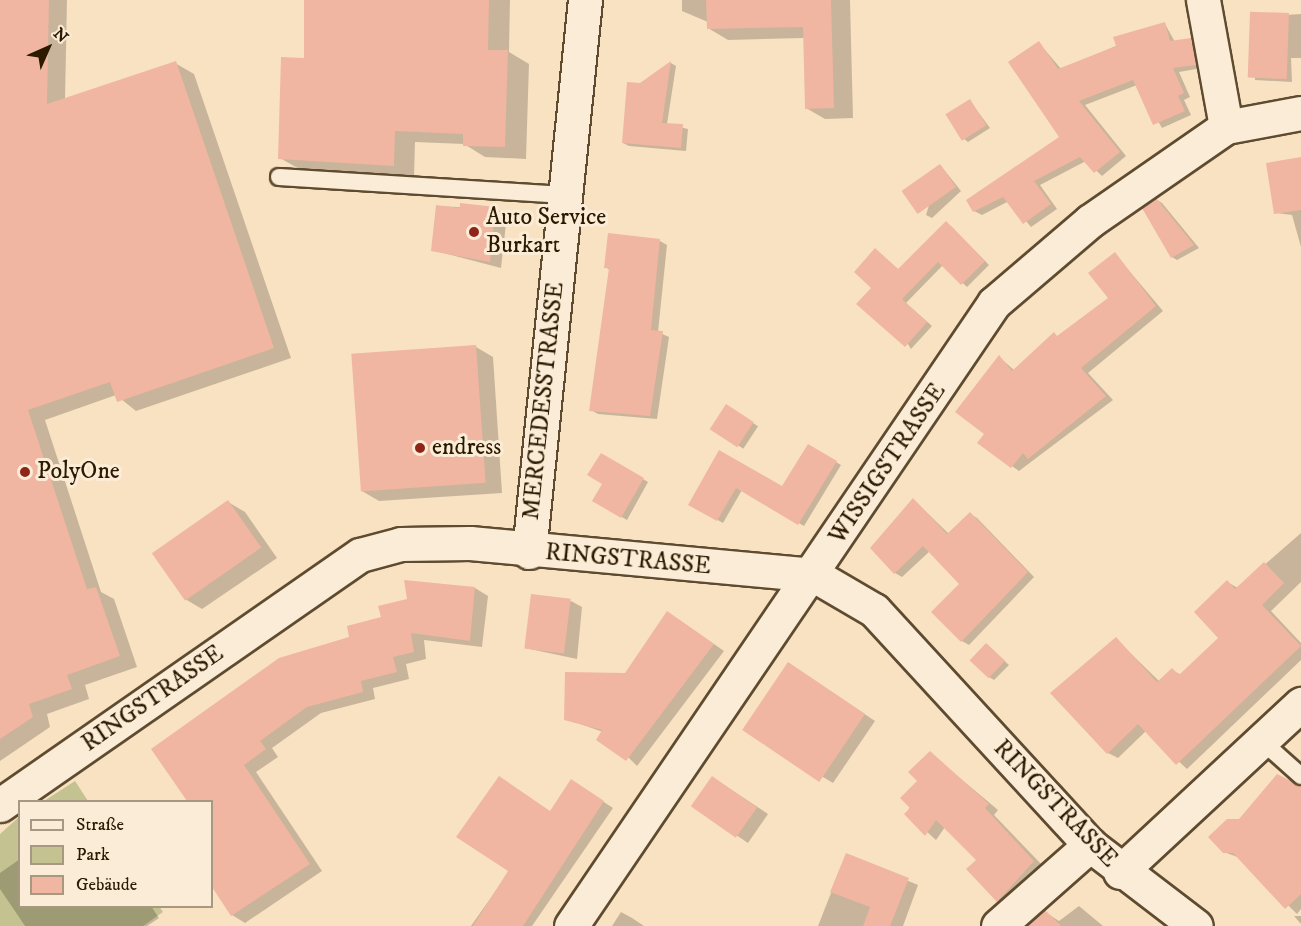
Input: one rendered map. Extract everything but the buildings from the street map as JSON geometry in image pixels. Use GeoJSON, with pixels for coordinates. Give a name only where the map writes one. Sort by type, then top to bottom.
{"type":"FeatureCollection","features":[{"type":"Feature","properties":{"kind":"street","name":"MERCEDESSTRASSE"},"geometry":{"type":"LineString","coordinates":[[529,552],[585,0]]}},
{"type":"Feature","properties":{"kind":"street"},"geometry":{"type":"LineString","coordinates":[[1203,0],[1226,128]]}},
{"type":"Feature","properties":{"kind":"street","name":"WISSIGSTRASSE"},"geometry":{"type":"LineString","coordinates":[[571,926],[814,575],[994,303],[1090,221],[1226,128],[1301,113]]}},
{"type":"Feature","properties":{"kind":"street","name":"RINGSTRASSE"},"geometry":{"type":"LineString","coordinates":[[0,805],[360,555],[401,544],[470,543],[529,552],[814,575],[874,610],[1090,845],[1120,872],[1196,926]]}},
{"type":"Feature","properties":{"kind":"street"},"geometry":{"type":"LineString","coordinates":[[1120,872],[1263,742],[1301,704]]}},
{"type":"Feature","properties":{"kind":"street"},"geometry":{"type":"LineString","coordinates":[[998,926],[1090,845]]}},
{"type":"Feature","properties":{"kind":"lane"},"geometry":{"type":"LineString","coordinates":[[279,177],[564,195]]}},
{"type":"Feature","properties":{"kind":"lane"},"geometry":{"type":"LineString","coordinates":[[1263,742],[1301,776]]}},
{"type":"Feature","properties":{"kind":"green space"},"geometry":{"type":"Polygon","coordinates":[[[75,781],[87,800],[46,800],[75,781]]]}},
{"type":"Feature","properties":{"kind":"green space"},"geometry":{"type":"Polygon","coordinates":[[[18,818],[18,908],[160,908],[163,912],[143,926],[0,926],[0,834],[18,818]]]}},
{"type":"Feature","properties":{"kind":"place","name":"Auto Service Burkart"},"geometry":{"type":"Point","coordinates":[474,232]}},
{"type":"Feature","properties":{"kind":"place","name":"endress"},"geometry":{"type":"Point","coordinates":[420,448]}},
{"type":"Feature","properties":{"kind":"place","name":"PolyOne"},"geometry":{"type":"Point","coordinates":[25,472]}}]}
